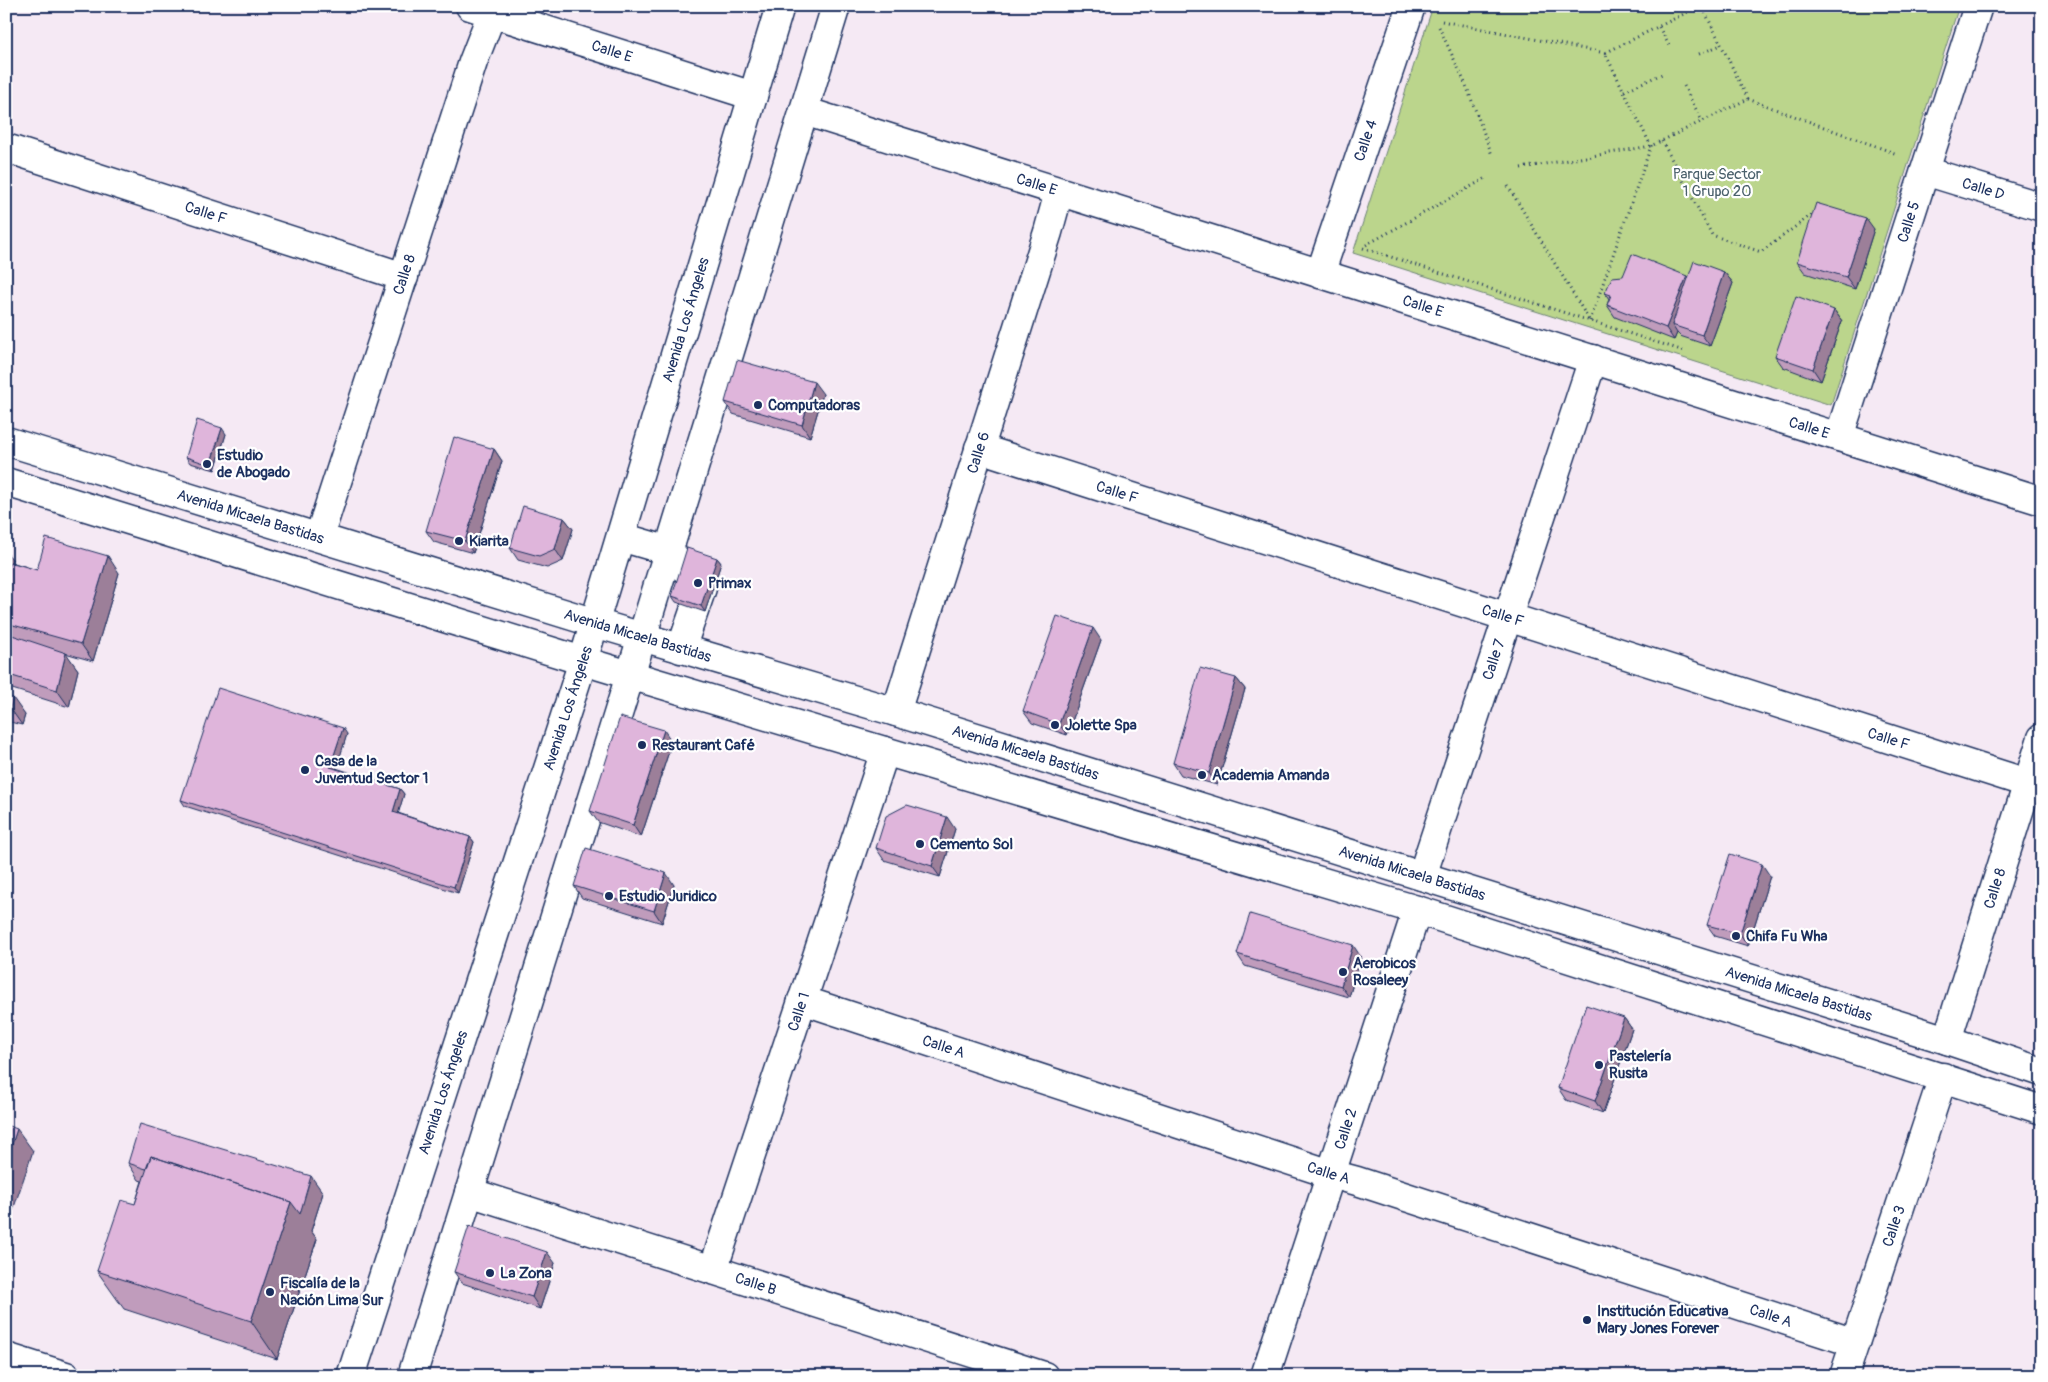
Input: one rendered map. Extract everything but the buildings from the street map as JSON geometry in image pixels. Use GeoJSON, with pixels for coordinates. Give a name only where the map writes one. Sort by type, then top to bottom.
{"type":"FeatureCollection","features":[{"type":"Feature","properties":{"kind":"street","name":"Avenida Los Ángeles"},"geometry":{"type":"LineString","coordinates":[[351,1376],[583,662],[780,6]]}},
{"type":"Feature","properties":{"kind":"street"},"geometry":{"type":"LineString","coordinates":[[412,1376],[669,551],[836,6]]}},
{"type":"Feature","properties":{"kind":"street","name":"Calle 5"},"geometry":{"type":"LineString","coordinates":[[1838,437],[1978,6]]}},
{"type":"Feature","properties":{"kind":"street","name":"Calle 4"},"geometry":{"type":"LineString","coordinates":[[1320,274],[1402,8]]}},
{"type":"Feature","properties":{"kind":"street","name":"Calle E"},"geometry":{"type":"LineString","coordinates":[[481,10],[753,96]]}},
{"type":"Feature","properties":{"kind":"street","name":"Calle 8"},"geometry":{"type":"LineString","coordinates":[[319,537],[473,62],[481,10]]}},
{"type":"Feature","properties":{"kind":"street","name":"Calle E"},"geometry":{"type":"LineString","coordinates":[[804,111],[2042,501]]}},
{"type":"Feature","properties":{"kind":"street","name":"Calle F"},"geometry":{"type":"LineString","coordinates":[[6,148],[404,277]]}},
{"type":"Feature","properties":{"kind":"street","name":"Calle D"},"geometry":{"type":"LineString","coordinates":[[1926,168],[2042,207]]}},
{"type":"Feature","properties":{"kind":"street","name":"Calle 6"},"geometry":{"type":"LineString","coordinates":[[896,712],[1059,192]]}},
{"type":"Feature","properties":{"kind":"street","name":"Calle 7"},"geometry":{"type":"LineString","coordinates":[[1422,876],[1593,359]]}},
{"type":"Feature","properties":{"kind":"street","name":"Avenida Micaela Bastidas"},"geometry":{"type":"LineString","coordinates":[[6,441],[595,623],[896,712],[1947,1040],[2042,1072]]}},
{"type":"Feature","properties":{"kind":"street","name":"Calle F"},"geometry":{"type":"LineString","coordinates":[[978,448],[2027,783]]}},
{"type":"Feature","properties":{"kind":"street"},"geometry":{"type":"LineString","coordinates":[[6,482],[583,662],[1418,910],[2042,1110]]}},
{"type":"Feature","properties":{"kind":"street"},"geometry":{"type":"LineString","coordinates":[[621,537],[669,551],[702,588],[681,648]]}},
{"type":"Feature","properties":{"kind":"street","name":"Calle 8"},"geometry":{"type":"LineString","coordinates":[[1947,1040],[2042,738]]}},
{"type":"Feature","properties":{"kind":"street","name":"Calle 1"},"geometry":{"type":"LineString","coordinates":[[713,1270],[885,752]]}},
{"type":"Feature","properties":{"kind":"street","name":"Calle 2"},"geometry":{"type":"LineString","coordinates":[[1265,1376],[1418,910]]}},
{"type":"Feature","properties":{"kind":"street","name":"Calle A"},"geometry":{"type":"LineString","coordinates":[[802,1000],[1331,1174],[1855,1343]]}},
{"type":"Feature","properties":{"kind":"street","name":"Calle 3"},"geometry":{"type":"LineString","coordinates":[[1844,1376],[1943,1078]]}},
{"type":"Feature","properties":{"kind":"street","name":"Calle B"},"geometry":{"type":"LineString","coordinates":[[469,1192],[713,1270],[972,1365],[1044,1376]]}},
{"type":"Feature","properties":{"kind":"street"},"geometry":{"type":"LineString","coordinates":[[6,1357],[66,1376]]}},
{"type":"Feature","properties":{"kind":"path"},"geometry":{"type":"LineString","coordinates":[[1492,155],[1466,85],[1436,20],[1606,52],[1701,6],[1748,99],[1926,168]]}},
{"type":"Feature","properties":{"kind":"path"},"geometry":{"type":"LineString","coordinates":[[1659,27],[1670,46]]}},
{"type":"Feature","properties":{"kind":"path"},"geometry":{"type":"LineString","coordinates":[[1699,54],[1721,44]]}},
{"type":"Feature","properties":{"kind":"path"},"geometry":{"type":"LineString","coordinates":[[1590,321],[1651,146],[1606,52]]}},
{"type":"Feature","properties":{"kind":"path"},"geometry":{"type":"LineString","coordinates":[[1624,92],[1662,74]]}},
{"type":"Feature","properties":{"kind":"path"},"geometry":{"type":"LineString","coordinates":[[1684,86],[1702,122]]}},
{"type":"Feature","properties":{"kind":"path"},"geometry":{"type":"LineString","coordinates":[[1521,168],[1651,146],[1748,99]]}},
{"type":"Feature","properties":{"kind":"path"},"geometry":{"type":"LineString","coordinates":[[1662,141],[1712,235],[1761,252],[1815,213]]}},
{"type":"Feature","properties":{"kind":"path"},"geometry":{"type":"LineString","coordinates":[[1488,177],[1361,248],[1693,354]]}},
{"type":"Feature","properties":{"kind":"path"},"geometry":{"type":"LineString","coordinates":[[1508,186],[1590,321]]}},
{"type":"Feature","properties":{"kind":"green space","name":"Parque Sector 1 Grupo 20"},"geometry":{"type":"Polygon","coordinates":[[[1433,6],[1959,6],[1831,405],[1353,253],[1433,6]]]}},
{"type":"Feature","properties":{"kind":"place","name":"Computadoras"},"geometry":{"type":"Point","coordinates":[758,405]}},
{"type":"Feature","properties":{"kind":"place","name":"Estudio de Abogado"},"geometry":{"type":"Point","coordinates":[207,464]}},
{"type":"Feature","properties":{"kind":"place","name":"Kiarita"},"geometry":{"type":"Point","coordinates":[459,541]}},
{"type":"Feature","properties":{"kind":"place","name":"Primax"},"geometry":{"type":"Point","coordinates":[698,583]}},
{"type":"Feature","properties":{"kind":"place","name":"Jolette Spa"},"geometry":{"type":"Point","coordinates":[1055,725]}},
{"type":"Feature","properties":{"kind":"place","name":"Restaurant Café"},"geometry":{"type":"Point","coordinates":[642,745]}},
{"type":"Feature","properties":{"kind":"place","name":"Casa de la Juventud Sector 1"},"geometry":{"type":"Point","coordinates":[305,770]}},
{"type":"Feature","properties":{"kind":"place","name":"Academia Amanda"},"geometry":{"type":"Point","coordinates":[1202,775]}},
{"type":"Feature","properties":{"kind":"place","name":"Cemento Sol"},"geometry":{"type":"Point","coordinates":[920,844]}},
{"type":"Feature","properties":{"kind":"place","name":"Estudio Juridico"},"geometry":{"type":"Point","coordinates":[609,896]}},
{"type":"Feature","properties":{"kind":"place","name":"Chifa Fu Wha"},"geometry":{"type":"Point","coordinates":[1736,936]}},
{"type":"Feature","properties":{"kind":"place","name":"Aerobicos Rosaleey"},"geometry":{"type":"Point","coordinates":[1343,972]}},
{"type":"Feature","properties":{"kind":"place","name":"Pastelería Rusita"},"geometry":{"type":"Point","coordinates":[1599,1065]}},
{"type":"Feature","properties":{"kind":"place","name":"La Zona"},"geometry":{"type":"Point","coordinates":[490,1273]}},
{"type":"Feature","properties":{"kind":"place","name":"Fiscalía de la Nación Lima Sur"},"geometry":{"type":"Point","coordinates":[270,1292]}},
{"type":"Feature","properties":{"kind":"place","name":"Institución Educativa Mary Jones Forever"},"geometry":{"type":"Point","coordinates":[1587,1320]}}]}
